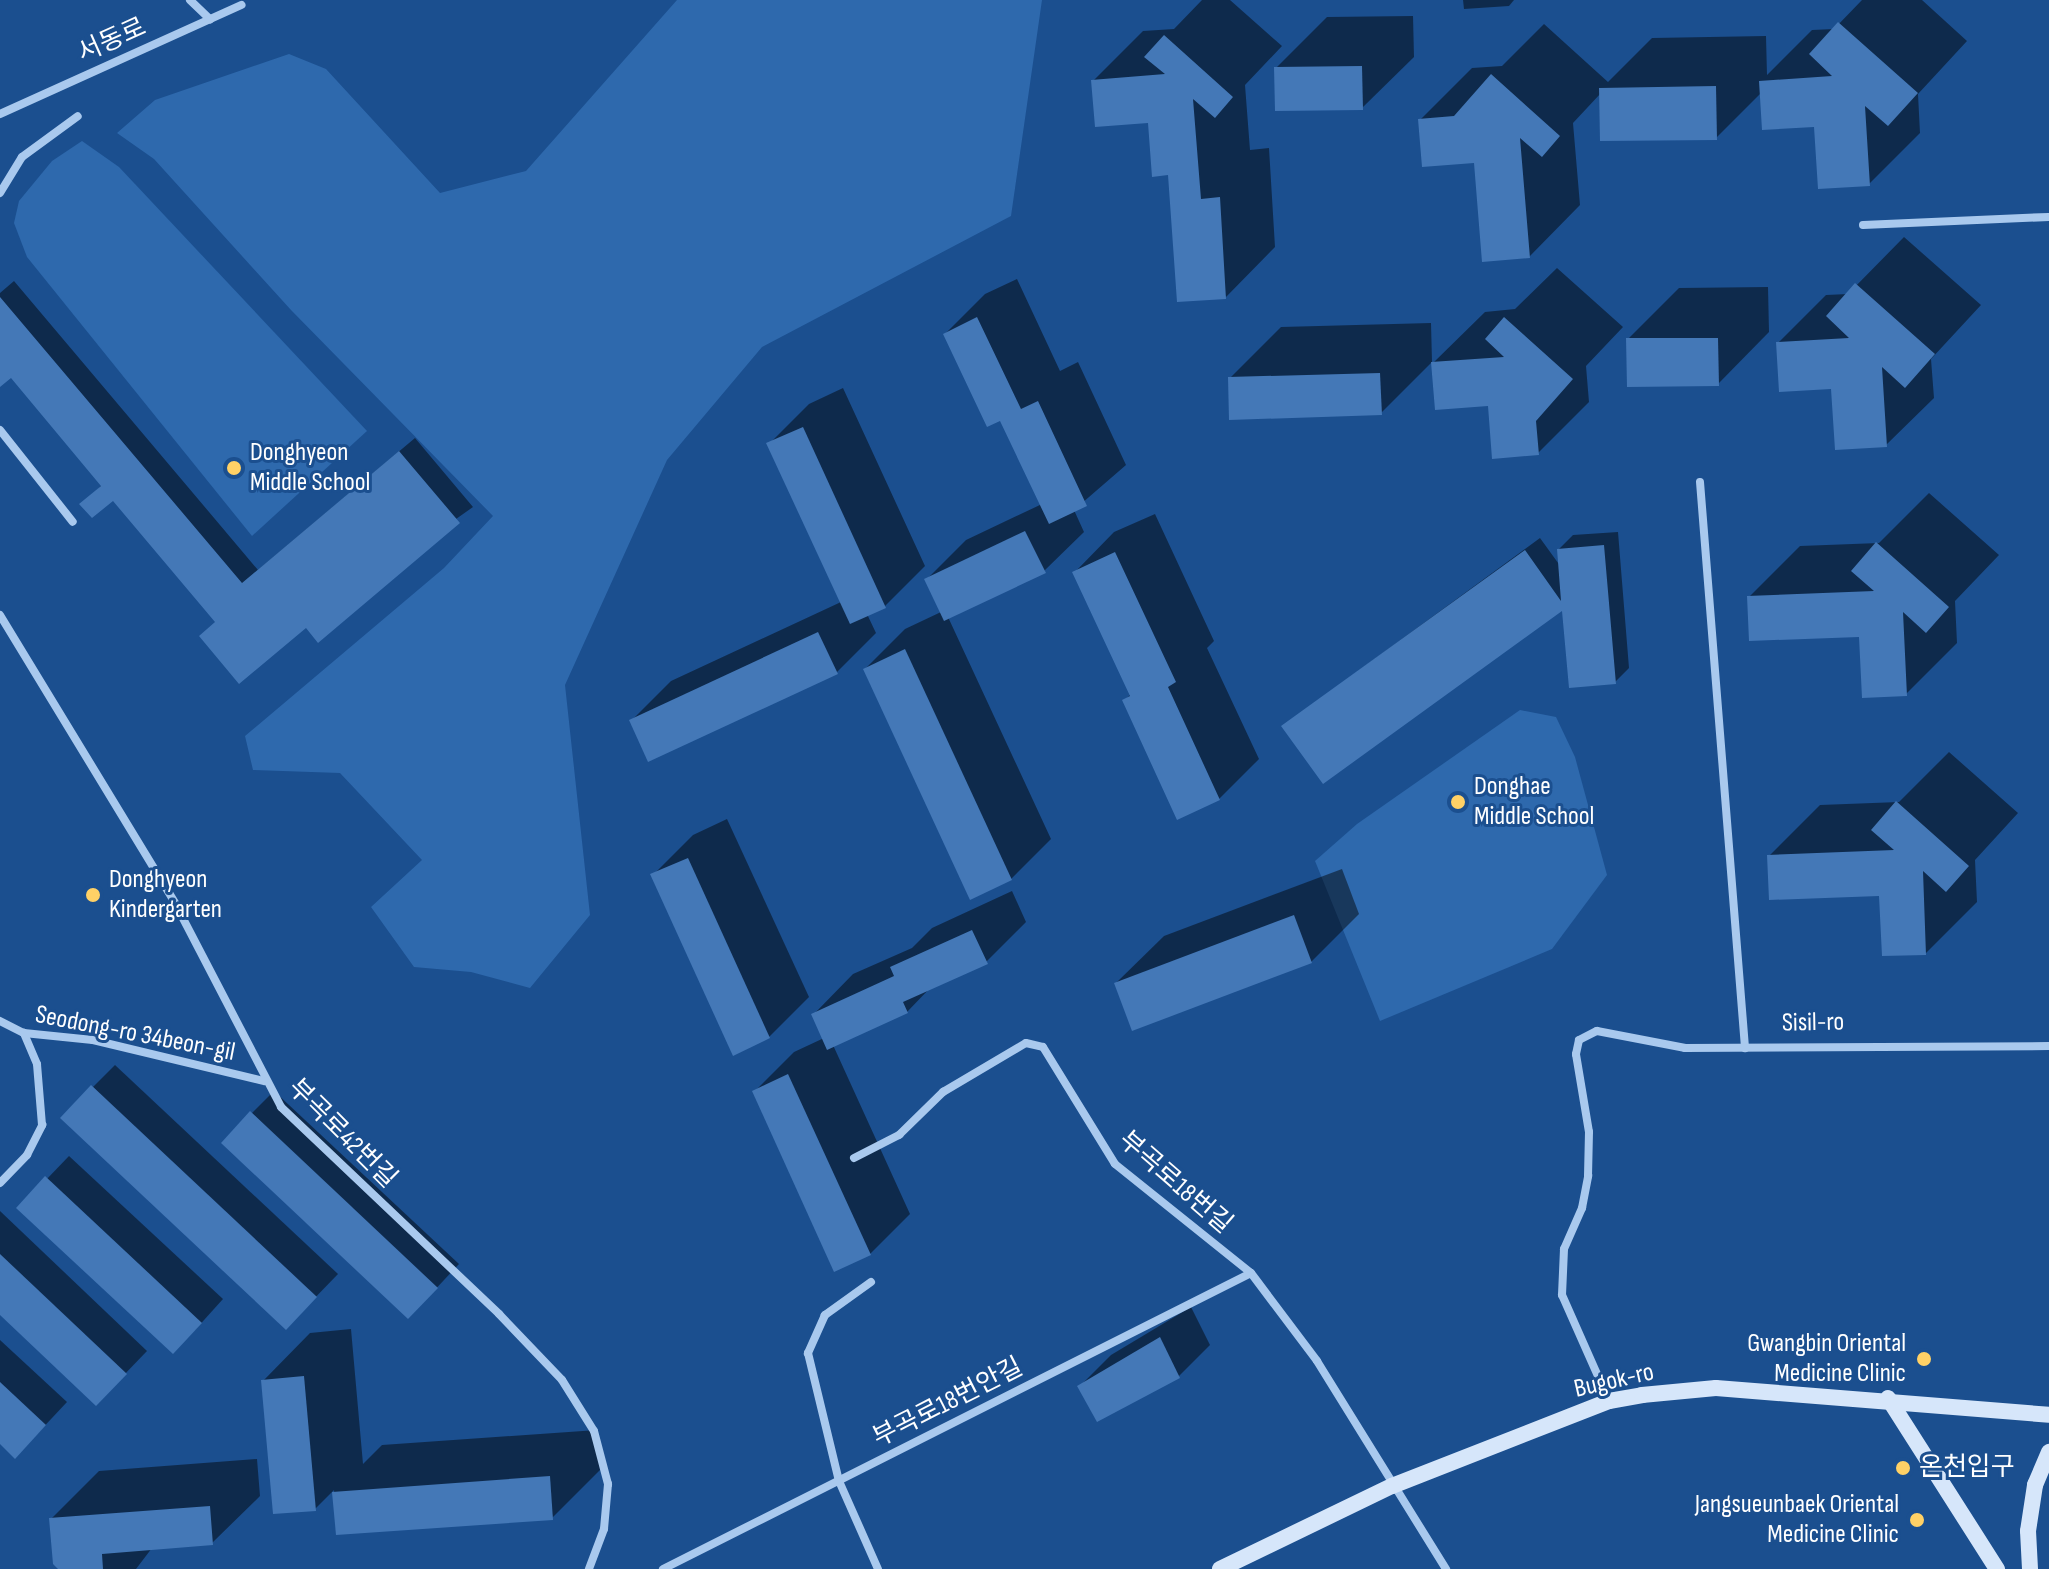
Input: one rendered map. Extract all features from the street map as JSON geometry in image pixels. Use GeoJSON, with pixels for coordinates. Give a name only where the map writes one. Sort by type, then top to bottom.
{"type":"FeatureCollection","features":[{"type":"Feature","properties":{"kind":"main road","name":"Bugok-ro"},"geometry":{"type":"LineString","coordinates":[[1220,1569],[1392,1486],[1609,1401],[1716,1388],[1888,1398],[2049,1415]]}},
{"type":"Feature","properties":{"kind":"main road"},"geometry":{"type":"LineString","coordinates":[[1888,1398],[1997,1569]]}},
{"type":"Feature","properties":{"kind":"main road"},"geometry":{"type":"LineString","coordinates":[[2030,1569],[2028,1531],[2035,1485],[2049,1452]]}},
{"type":"Feature","properties":{"kind":"street"},"geometry":{"type":"LineString","coordinates":[[190,0],[210,19]]}},
{"type":"Feature","properties":{"kind":"street","name":"서동로"},"geometry":{"type":"LineString","coordinates":[[0,114],[241,5]]}},
{"type":"Feature","properties":{"kind":"street"},"geometry":{"type":"LineString","coordinates":[[0,193],[22,157],[78,116]]}},
{"type":"Feature","properties":{"kind":"street"},"geometry":{"type":"LineString","coordinates":[[1863,225],[2049,217]]}},
{"type":"Feature","properties":{"kind":"street"},"geometry":{"type":"LineString","coordinates":[[0,430],[73,522]]}},
{"type":"Feature","properties":{"kind":"street"},"geometry":{"type":"LineString","coordinates":[[1700,482],[1745,1048]]}},
{"type":"Feature","properties":{"kind":"street","name":"부곡로42번길"},"geometry":{"type":"LineString","coordinates":[[0,615],[176,905],[264,1081],[281,1107],[562,1380],[594,1431],[608,1484],[604,1529],[589,1569]]}},
{"type":"Feature","properties":{"kind":"street","name":"Seodong-ro 34beon-gil"},"geometry":{"type":"LineString","coordinates":[[0,1021],[24,1033],[93,1040],[264,1081]]}},
{"type":"Feature","properties":{"kind":"street","name":"Sisil-ro"},"geometry":{"type":"LineString","coordinates":[[1609,1401],[1562,1295],[1563,1255],[1582,1208],[1588,1176],[1589,1132],[1576,1054],[1579,1040],[1597,1031],[1655,1043],[1745,1048],[2049,1046]]}},
{"type":"Feature","properties":{"kind":"street"},"geometry":{"type":"LineString","coordinates":[[0,1183],[27,1155],[42,1125],[37,1064],[24,1033]]}},
{"type":"Feature","properties":{"kind":"street","name":"부곡로18번길"},"geometry":{"type":"LineString","coordinates":[[854,1158],[899,1135],[943,1092],[1026,1043],[1038,1045],[1050,1054],[1115,1164],[1251,1273],[1317,1361],[1446,1569]]}},
{"type":"Feature","properties":{"kind":"street","name":"부곡로18번안길"},"geometry":{"type":"LineString","coordinates":[[663,1569],[1251,1273]]}},
{"type":"Feature","properties":{"kind":"street"},"geometry":{"type":"LineString","coordinates":[[871,1282],[825,1315],[808,1353],[839,1481],[878,1569]]}},
{"type":"Feature","properties":{"kind":"shaded area"},"geometry":{"type":"Polygon","coordinates":[[[677,0],[1042,0],[1011,216],[762,347],[667,460],[565,685],[590,915],[530,988],[471,972],[414,967],[371,907],[422,860],[340,773],[253,770],[245,736],[444,568],[493,516],[291,310],[154,159],[117,133],[155,100],[289,54],[326,69],[440,193],[526,171],[677,0]]]}},
{"type":"Feature","properties":{"kind":"shaded area"},"geometry":{"type":"Polygon","coordinates":[[[82,141],[119,167],[367,431],[252,536],[27,257],[14,223],[19,201],[52,161],[82,141]]]}},
{"type":"Feature","properties":{"kind":"shaded area"},"geometry":{"type":"Polygon","coordinates":[[[1520,710],[1556,717],[1575,757],[1607,875],[1552,949],[1380,1021],[1315,861],[1357,824],[1520,710]]]}},
{"type":"Feature","properties":{"kind":"building"},"geometry":{"type":"Polygon","coordinates":[[[1838,22],[1918,93],[1888,126],[1865,106],[1870,186],[1818,189],[1814,127],[1762,130],[1759,81],[1832,76],[1809,54],[1838,22]]]}},
{"type":"Feature","properties":{"kind":"building"},"geometry":{"type":"Polygon","coordinates":[[[1164,35],[1233,97],[1215,118],[1193,99],[1201,199],[1220,197],[1226,299],[1177,302],[1168,175],[1152,177],[1148,123],[1095,127],[1091,80],[1165,74],[1144,57],[1164,35]]]}},
{"type":"Feature","properties":{"kind":"building"},"geometry":{"type":"Polygon","coordinates":[[[1362,66],[1363,110],[1275,111],[1274,67],[1362,66]]]}},
{"type":"Feature","properties":{"kind":"building"},"geometry":{"type":"Polygon","coordinates":[[[1491,74],[1560,136],[1542,157],[1520,138],[1530,258],[1482,262],[1474,163],[1422,167],[1418,119],[1454,116],[1491,74]]]}},
{"type":"Feature","properties":{"kind":"building"},"geometry":{"type":"Polygon","coordinates":[[[1716,86],[1717,140],[1600,141],[1599,88],[1716,86]]]}},
{"type":"Feature","properties":{"kind":"building"},"geometry":{"type":"Polygon","coordinates":[[[1855,283],[1935,354],[1905,388],[1882,367],[1887,447],[1835,450],[1831,389],[1779,392],[1776,342],[1849,338],[1826,316],[1855,283]]]}},
{"type":"Feature","properties":{"kind":"building"},"geometry":{"type":"Polygon","coordinates":[[[0,297],[242,583],[399,451],[460,523],[318,643],[306,628],[239,684],[199,636],[215,622],[113,501],[92,518],[79,504],[101,486],[11,378],[0,387],[0,297]]]}},
{"type":"Feature","properties":{"kind":"building"},"geometry":{"type":"Polygon","coordinates":[[[977,317],[1021,409],[1038,401],[1087,506],[1049,524],[1000,421],[987,427],[943,334],[977,317]]]}},
{"type":"Feature","properties":{"kind":"building"},"geometry":{"type":"Polygon","coordinates":[[[1504,317],[1573,379],[1536,421],[1539,455],[1492,459],[1488,406],[1435,410],[1431,362],[1504,357],[1485,339],[1504,317]]]}},
{"type":"Feature","properties":{"kind":"building"},"geometry":{"type":"Polygon","coordinates":[[[1626,338],[1718,338],[1719,386],[1627,387],[1626,338]]]}},
{"type":"Feature","properties":{"kind":"building"},"geometry":{"type":"Polygon","coordinates":[[[1380,373],[1382,415],[1229,420],[1228,377],[1380,373]]]}},
{"type":"Feature","properties":{"kind":"building"},"geometry":{"type":"Polygon","coordinates":[[[803,427],[886,608],[850,624],[766,443],[803,427]]]}},
{"type":"Feature","properties":{"kind":"building"},"geometry":{"type":"Polygon","coordinates":[[[1025,531],[1046,573],[944,621],[924,579],[1025,531]]]}},
{"type":"Feature","properties":{"kind":"building"},"geometry":{"type":"Polygon","coordinates":[[[1876,542],[1949,607],[1926,633],[1903,612],[1907,696],[1862,698],[1859,637],[1749,641],[1747,596],[1874,591],[1851,571],[1876,542]]]}},
{"type":"Feature","properties":{"kind":"building"},"geometry":{"type":"Polygon","coordinates":[[[1604,545],[1616,684],[1569,688],[1562,611],[1323,784],[1281,726],[1525,550],[1561,601],[1557,549],[1604,545]]]}},
{"type":"Feature","properties":{"kind":"building"},"geometry":{"type":"Polygon","coordinates":[[[1115,552],[1176,682],[1168,687],[1220,800],[1177,820],[1122,700],[1130,696],[1072,572],[1115,552]]]}},
{"type":"Feature","properties":{"kind":"building"},"geometry":{"type":"Polygon","coordinates":[[[818,632],[838,674],[648,762],[629,720],[818,632]]]}},
{"type":"Feature","properties":{"kind":"building"},"geometry":{"type":"Polygon","coordinates":[[[905,649],[1012,880],[970,900],[863,669],[905,649]]]}},
{"type":"Feature","properties":{"kind":"building"},"geometry":{"type":"Polygon","coordinates":[[[1896,801],[1969,866],[1946,892],[1923,871],[1926,955],[1882,956],[1879,896],[1769,900],[1767,855],[1894,850],[1871,830],[1896,801]]]}},
{"type":"Feature","properties":{"kind":"building"},"geometry":{"type":"Polygon","coordinates":[[[688,858],[770,1038],[733,1056],[650,874],[688,858]]]}},
{"type":"Feature","properties":{"kind":"building"},"geometry":{"type":"Polygon","coordinates":[[[1294,915],[1312,963],[1132,1031],[1114,983],[1294,915]]]}},
{"type":"Feature","properties":{"kind":"building"},"geometry":{"type":"Polygon","coordinates":[[[972,930],[988,964],[903,1002],[908,1013],[827,1050],[811,1014],[894,976],[890,967],[972,930]]]}},
{"type":"Feature","properties":{"kind":"building"},"geometry":{"type":"Polygon","coordinates":[[[788,1074],[871,1255],[834,1272],[752,1091],[788,1074]]]}},
{"type":"Feature","properties":{"kind":"building"},"geometry":{"type":"Polygon","coordinates":[[[91,1085],[317,1297],[286,1330],[60,1118],[91,1085]]]}},
{"type":"Feature","properties":{"kind":"building"},"geometry":{"type":"Polygon","coordinates":[[[250,1111],[438,1288],[408,1319],[221,1143],[250,1111]]]}},
{"type":"Feature","properties":{"kind":"building"},"geometry":{"type":"Polygon","coordinates":[[[45,1176],[202,1323],[173,1354],[16,1208],[45,1176]]]}},
{"type":"Feature","properties":{"kind":"building"},"geometry":{"type":"Polygon","coordinates":[[[0,1254],[127,1374],[96,1406],[0,1315],[0,1254]]]}},
{"type":"Feature","properties":{"kind":"building"},"geometry":{"type":"Polygon","coordinates":[[[1160,1337],[1180,1378],[1097,1422],[1077,1386],[1160,1337]]]}},
{"type":"Feature","properties":{"kind":"building"},"geometry":{"type":"Polygon","coordinates":[[[304,1376],[316,1511],[273,1514],[261,1380],[304,1376]]]}},
{"type":"Feature","properties":{"kind":"building"},"geometry":{"type":"Polygon","coordinates":[[[0,1382],[46,1425],[15,1459],[0,1444],[0,1382]]]}},
{"type":"Feature","properties":{"kind":"building"},"geometry":{"type":"Polygon","coordinates":[[[550,1476],[553,1520],[336,1535],[332,1492],[550,1476]]]}},
{"type":"Feature","properties":{"kind":"building"},"geometry":{"type":"Polygon","coordinates":[[[210,1506],[213,1545],[102,1554],[103,1569],[58,1569],[53,1564],[49,1518],[210,1506]]]}},
{"type":"Feature","properties":{"kind":"place","name":"Donghyeon Middle School"},"geometry":{"type":"Point","coordinates":[234,468]}},
{"type":"Feature","properties":{"kind":"place","name":"Donghae Middle School"},"geometry":{"type":"Point","coordinates":[1458,802]}},
{"type":"Feature","properties":{"kind":"place","name":"Donghyeon Kindergarten"},"geometry":{"type":"Point","coordinates":[93,895]}},
{"type":"Feature","properties":{"kind":"place","name":"Gwangbin Oriental Medicine Clinic"},"geometry":{"type":"Point","coordinates":[1924,1359]}},
{"type":"Feature","properties":{"kind":"place","name":"온천입구"},"geometry":{"type":"Point","coordinates":[1903,1468]}},
{"type":"Feature","properties":{"kind":"place","name":"Jangsueunbaek Oriental Medicine Clinic"},"geometry":{"type":"Point","coordinates":[1917,1520]}}]}
